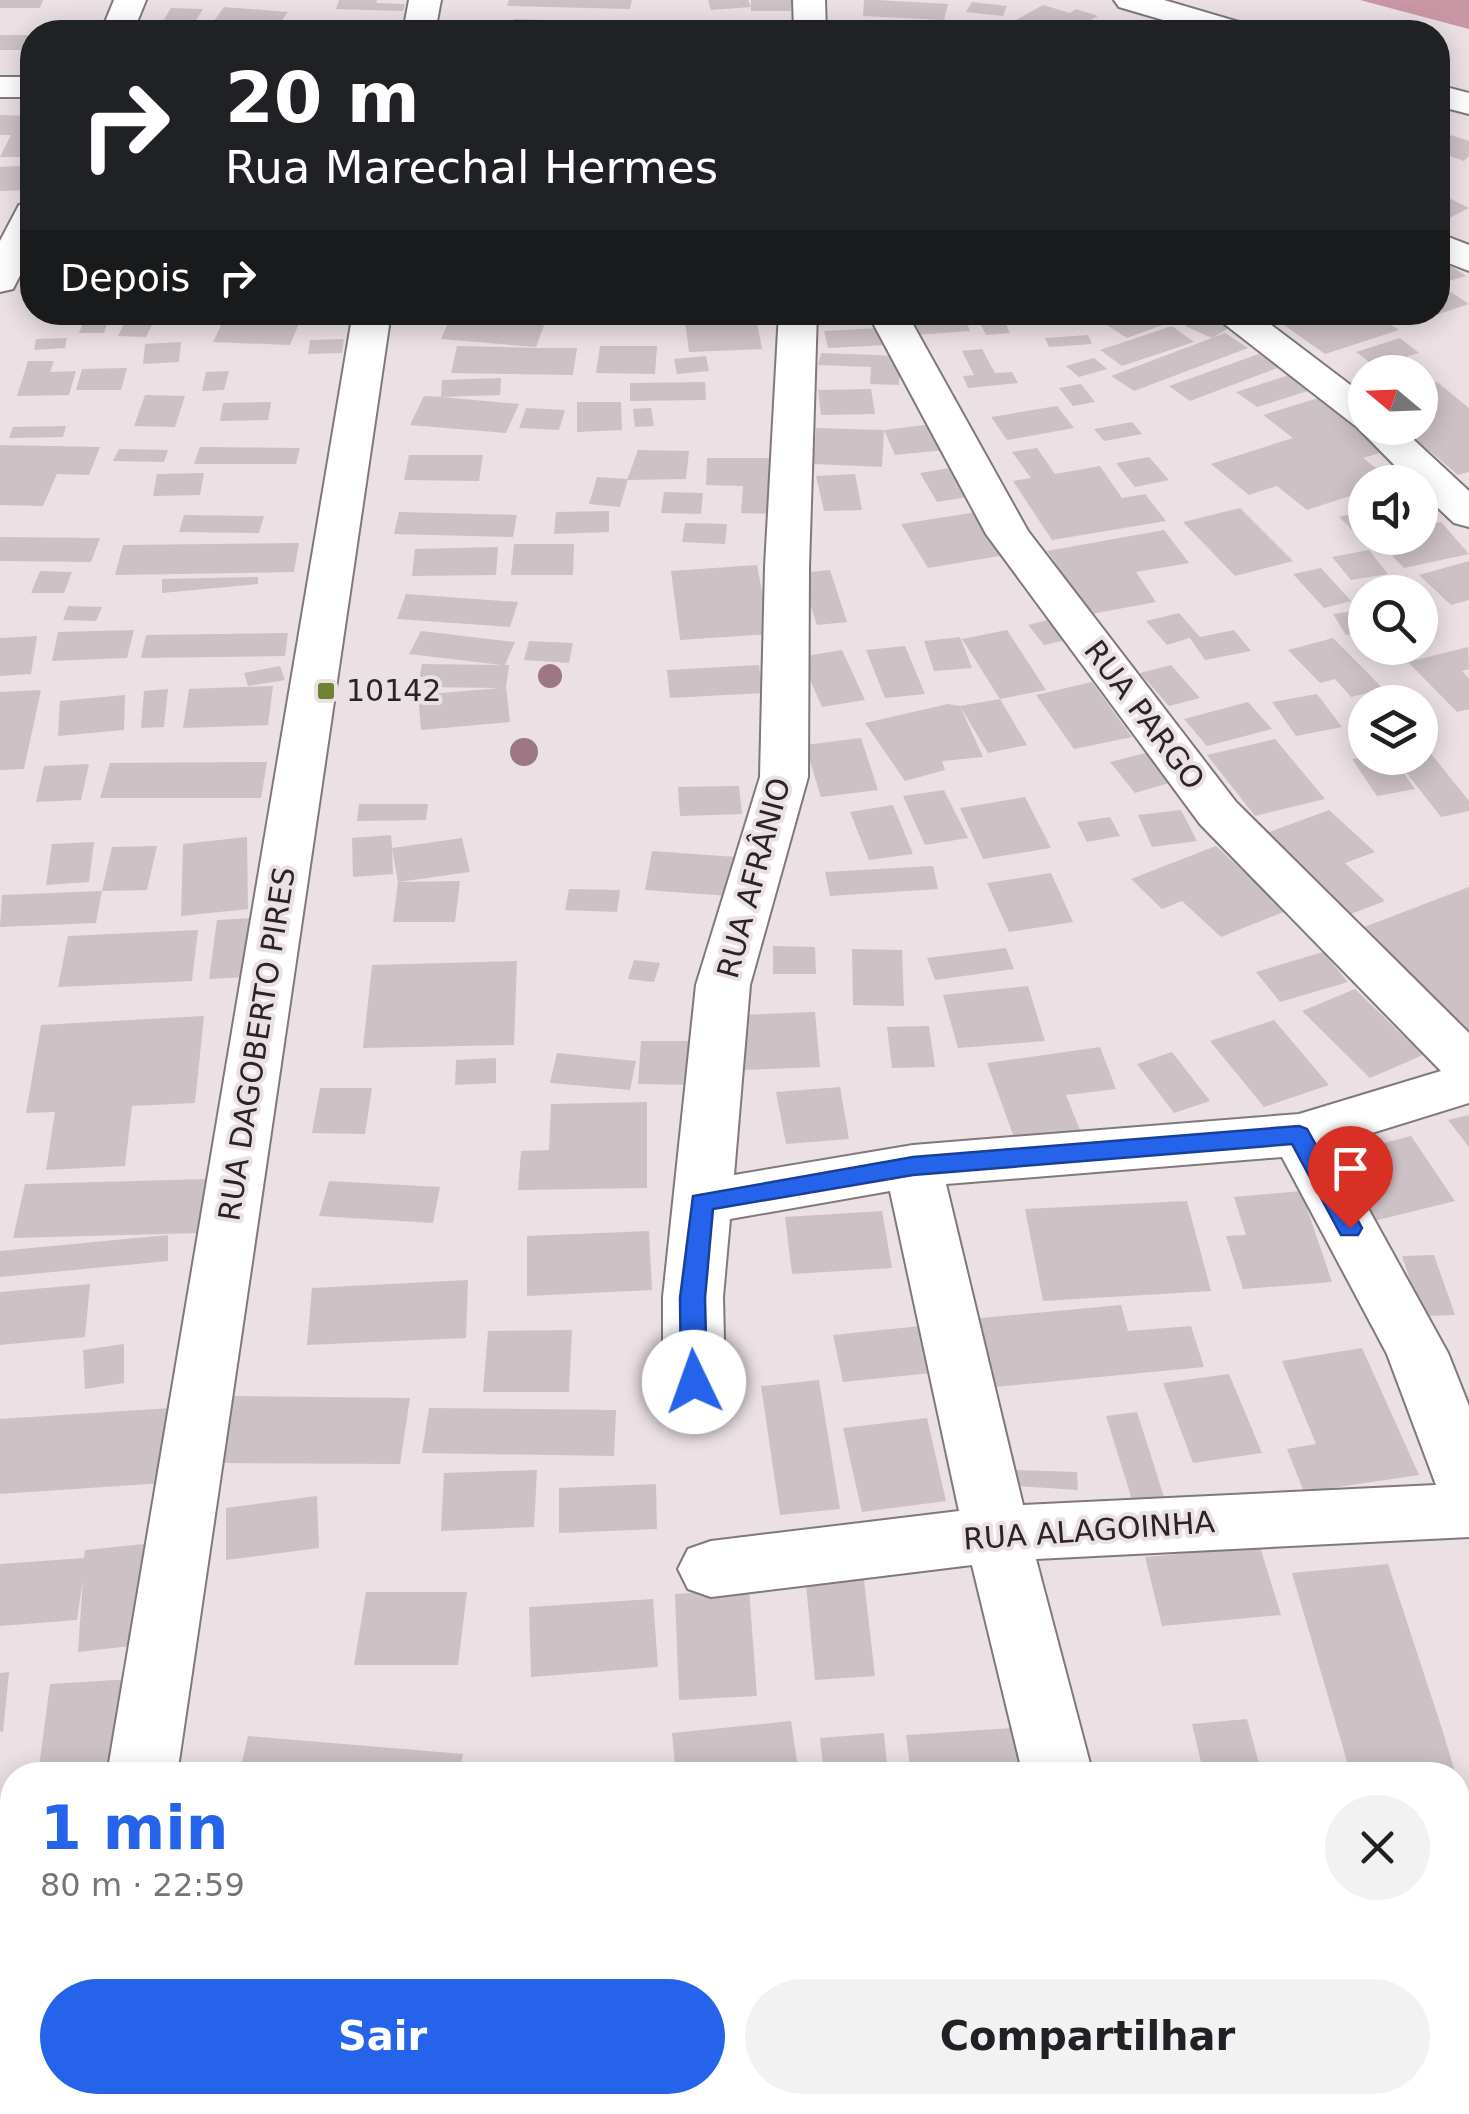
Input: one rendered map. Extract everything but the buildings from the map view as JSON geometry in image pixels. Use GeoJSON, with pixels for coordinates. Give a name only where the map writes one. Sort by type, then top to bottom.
{"type":"FeatureCollection","features":[{"type":"Feature","properties":{"kind":"street"},"geometry":{"type":"LineString","coordinates":[[1130,0],[1196,20]]}},
{"type":"Feature","properties":{"kind":"street"},"geometry":{"type":"LineString","coordinates":[[0,281],[20,238]]}},
{"type":"Feature","properties":{"kind":"street","name":"RUA DAGOBERTO PIRES"},"geometry":{"type":"LineString","coordinates":[[144,1762],[370,325]]}},
{"type":"Feature","properties":{"kind":"street","name":"RUA AFRÂNIO"},"geometry":{"type":"LineString","coordinates":[[694,1382],[693,1298],[723,985],[784,777],[787,567],[797,325]]}},
{"type":"Feature","properties":{"kind":"street","name":"RUA PARGO"},"geometry":{"type":"LineString","coordinates":[[893,325],[1008,534],[1218,813],[1469,1066]]}},
{"type":"Feature","properties":{"kind":"street"},"geometry":{"type":"LineString","coordinates":[[1246,325],[1348,402]]}},
{"type":"Feature","properties":{"kind":"street"},"geometry":{"type":"LineString","coordinates":[[1396,445],[1469,514]]}},
{"type":"Feature","properties":{"kind":"street"},"geometry":{"type":"LineString","coordinates":[[702,1202],[913,1166],[1299,1135],[1469,1083]]}},
{"type":"Feature","properties":{"kind":"street"},"geometry":{"type":"LineString","coordinates":[[1299,1135],[1417,1353],[1469,1487]]}},
{"type":"Feature","properties":{"kind":"street"},"geometry":{"type":"LineString","coordinates":[[913,1166],[997,1534],[1055,1762]]}},
{"type":"Feature","properties":{"kind":"street","name":"RUA ALAGOINHA"},"geometry":{"type":"LineString","coordinates":[[711,1569],[997,1534],[1469,1510]]}},
{"type":"Feature","properties":{"kind":"shaded area"},"geometry":{"type":"Polygon","coordinates":[[[1360,0],[1469,0],[1469,29],[1450,24],[1450,20],[1435,20],[1360,0]]]}},
{"type":"Feature","properties":{"kind":"place","name":"10142"},"geometry":{"type":"Point","coordinates":[326,691]}},
{"type":"Feature","properties":{"kind":"route"},"geometry":{"type":"LineString","coordinates":[[694,1382],[693,1298],[702,1202],[913,1166],[1299,1135],[1350,1228]]}}]}
